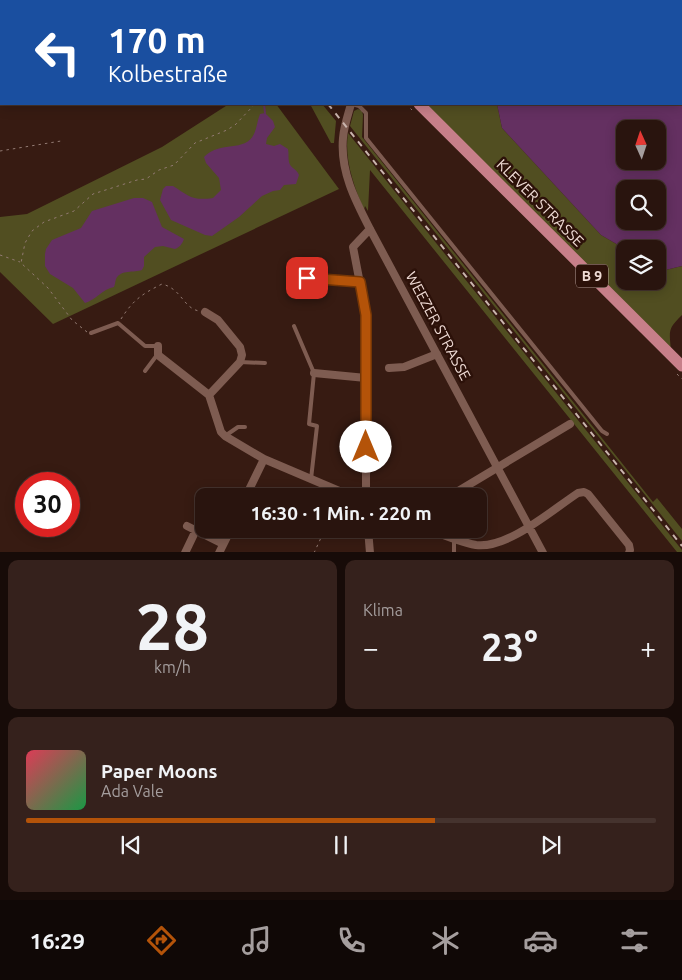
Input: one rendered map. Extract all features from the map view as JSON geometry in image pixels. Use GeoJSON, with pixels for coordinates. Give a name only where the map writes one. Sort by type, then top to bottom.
{"type":"FeatureCollection","features":[{"type":"Feature","properties":{"kind":"main road","name":"KLEVER STRASSE"},"geometry":{"type":"LineString","coordinates":[[421,105],[682,366]]}},
{"type":"Feature","properties":{"kind":"street","name":"WEEZER STRASSE"},"geometry":{"type":"LineString","coordinates":[[352,105],[343,137],[343,152],[347,178],[352,192],[370,229],[544,552]]}},
{"type":"Feature","properties":{"kind":"street"},"geometry":{"type":"LineString","coordinates":[[366,488],[366,315],[353,247],[370,229]]}},
{"type":"Feature","properties":{"kind":"street"},"geometry":{"type":"LineString","coordinates":[[307,269],[307,278],[360,282]]}},
{"type":"Feature","properties":{"kind":"street"},"geometry":{"type":"LineString","coordinates":[[205,312],[218,320],[240,347],[242,355],[240,362],[209,395]]}},
{"type":"Feature","properties":{"kind":"street"},"geometry":{"type":"LineString","coordinates":[[158,351],[209,395],[221,432],[225,436],[264,459],[332,488]]}},
{"type":"Feature","properties":{"kind":"street"},"geometry":{"type":"LineString","coordinates":[[389,368],[404,367],[437,354]]}},
{"type":"Feature","properties":{"kind":"street"},"geometry":{"type":"LineString","coordinates":[[314,373],[366,378]]}},
{"type":"Feature","properties":{"kind":"street"},"geometry":{"type":"LineString","coordinates":[[464,488],[570,424]]}},
{"type":"Feature","properties":{"kind":"street"},"geometry":{"type":"LineString","coordinates":[[250,488],[264,459]]}},
{"type":"Feature","properties":{"kind":"street"},"geometry":{"type":"LineString","coordinates":[[454,538],[476,545],[494,544],[512,537],[578,493],[584,492],[588,494],[629,545],[629,552]]}},
{"type":"Feature","properties":{"kind":"street"},"geometry":{"type":"LineString","coordinates":[[186,526],[195,530]]}},
{"type":"Feature","properties":{"kind":"street"},"geometry":{"type":"LineString","coordinates":[[185,552],[195,532]]}},
{"type":"Feature","properties":{"kind":"street"},"geometry":{"type":"LineString","coordinates":[[211,538],[223,544]]}},
{"type":"Feature","properties":{"kind":"street"},"geometry":{"type":"LineString","coordinates":[[219,552],[226,538]]}},
{"type":"Feature","properties":{"kind":"street"},"geometry":{"type":"LineString","coordinates":[[369,538],[370,552]]}},
{"type":"Feature","properties":{"kind":"lane"},"geometry":{"type":"LineString","coordinates":[[356,105],[366,113],[366,138],[595,423],[607,434]]}},
{"type":"Feature","properties":{"kind":"lane"},"geometry":{"type":"LineString","coordinates":[[92,332],[98,332],[118,323],[145,346],[158,351],[145,371]]}},
{"type":"Feature","properties":{"kind":"lane"},"geometry":{"type":"LineString","coordinates":[[294,326],[314,373],[309,424],[317,426],[311,479]]}},
{"type":"Feature","properties":{"kind":"lane"},"geometry":{"type":"LineString","coordinates":[[240,362],[265,363]]}},
{"type":"Feature","properties":{"kind":"lane"},"geometry":{"type":"LineString","coordinates":[[225,436],[238,428],[244,427]]}},
{"type":"Feature","properties":{"kind":"lane"},"geometry":{"type":"LineString","coordinates":[[454,538],[454,552]]}},
{"type":"Feature","properties":{"kind":"path"},"geometry":{"type":"LineString","coordinates":[[22,263],[25,243],[32,231],[44,222],[74,211],[93,194],[146,179],[159,170],[174,165],[195,143],[235,125],[254,105]]}},
{"type":"Feature","properties":{"kind":"path"},"geometry":{"type":"LineString","coordinates":[[0,150],[61,141]]}},
{"type":"Feature","properties":{"kind":"path"},"geometry":{"type":"LineString","coordinates":[[0,255],[22,263],[48,288],[82,330],[92,332]]}},
{"type":"Feature","properties":{"kind":"path"},"geometry":{"type":"LineString","coordinates":[[118,323],[132,302],[148,290],[162,284],[172,286],[192,310],[205,312]]}},
{"type":"Feature","properties":{"kind":"path"},"geometry":{"type":"LineString","coordinates":[[314,552],[321,538]]}},
{"type":"Feature","properties":{"kind":"shaded area"},"geometry":{"type":"Polygon","coordinates":[[[227,105],[277,105],[339,189],[53,324],[0,272],[0,217],[27,214],[162,147],[227,105]]]}},
{"type":"Feature","properties":{"kind":"shaded area"},"geometry":{"type":"Polygon","coordinates":[[[311,105],[323,105],[336,121],[334,143],[331,143],[311,105]]]}},
{"type":"Feature","properties":{"kind":"shaded area"},"geometry":{"type":"Polygon","coordinates":[[[427,105],[497,105],[502,128],[601,235],[616,244],[616,290],[666,290],[666,270],[682,266],[682,315],[670,330],[671,350],[427,105]]]}},
{"type":"Feature","properties":{"kind":"shaded area"},"geometry":{"type":"Polygon","coordinates":[[[497,105],[682,105],[682,266],[666,270],[666,240],[616,240],[616,244],[601,235],[502,128],[497,105]]]}},
{"type":"Feature","properties":{"kind":"shaded area"},"geometry":{"type":"Polygon","coordinates":[[[358,109],[362,111],[363,115],[362,137],[653,502],[657,498],[682,529],[682,541],[350,126],[354,111],[358,109]]]}},
{"type":"Feature","properties":{"kind":"shaded area"},"geometry":{"type":"Polygon","coordinates":[[[265,113],[273,121],[275,127],[267,138],[266,144],[274,146],[280,144],[288,149],[290,164],[299,175],[296,184],[284,185],[280,190],[262,196],[239,217],[212,236],[205,235],[171,220],[160,200],[163,189],[166,186],[173,186],[195,198],[213,198],[221,190],[219,178],[206,163],[204,157],[217,149],[238,145],[250,140],[255,132],[260,114],[265,113]]]}},
{"type":"Feature","properties":{"kind":"shaded area"},"geometry":{"type":"Polygon","coordinates":[[[348,133],[682,552],[677,552],[370,170],[368,211],[365,206],[364,210],[353,182],[349,163],[347,153],[348,133]]]}},
{"type":"Feature","properties":{"kind":"shaded area"},"geometry":{"type":"Polygon","coordinates":[[[134,198],[143,198],[152,202],[162,227],[184,239],[180,246],[175,249],[163,246],[155,247],[144,257],[142,270],[121,274],[116,279],[114,287],[85,303],[73,288],[50,274],[45,266],[46,249],[52,240],[81,228],[92,211],[134,198]]]}},
{"type":"Feature","properties":{"kind":"waterway"},"geometry":{"type":"LineString","coordinates":[[264,105],[265,113]]}},
{"type":"Feature","properties":{"kind":"railway"},"geometry":{"type":"LineString","coordinates":[[329,105],[682,546]]}},
{"type":"Feature","properties":{"kind":"route"},"geometry":{"type":"LineString","coordinates":[[307,278],[360,282],[366,315],[366,447]]}}]}
